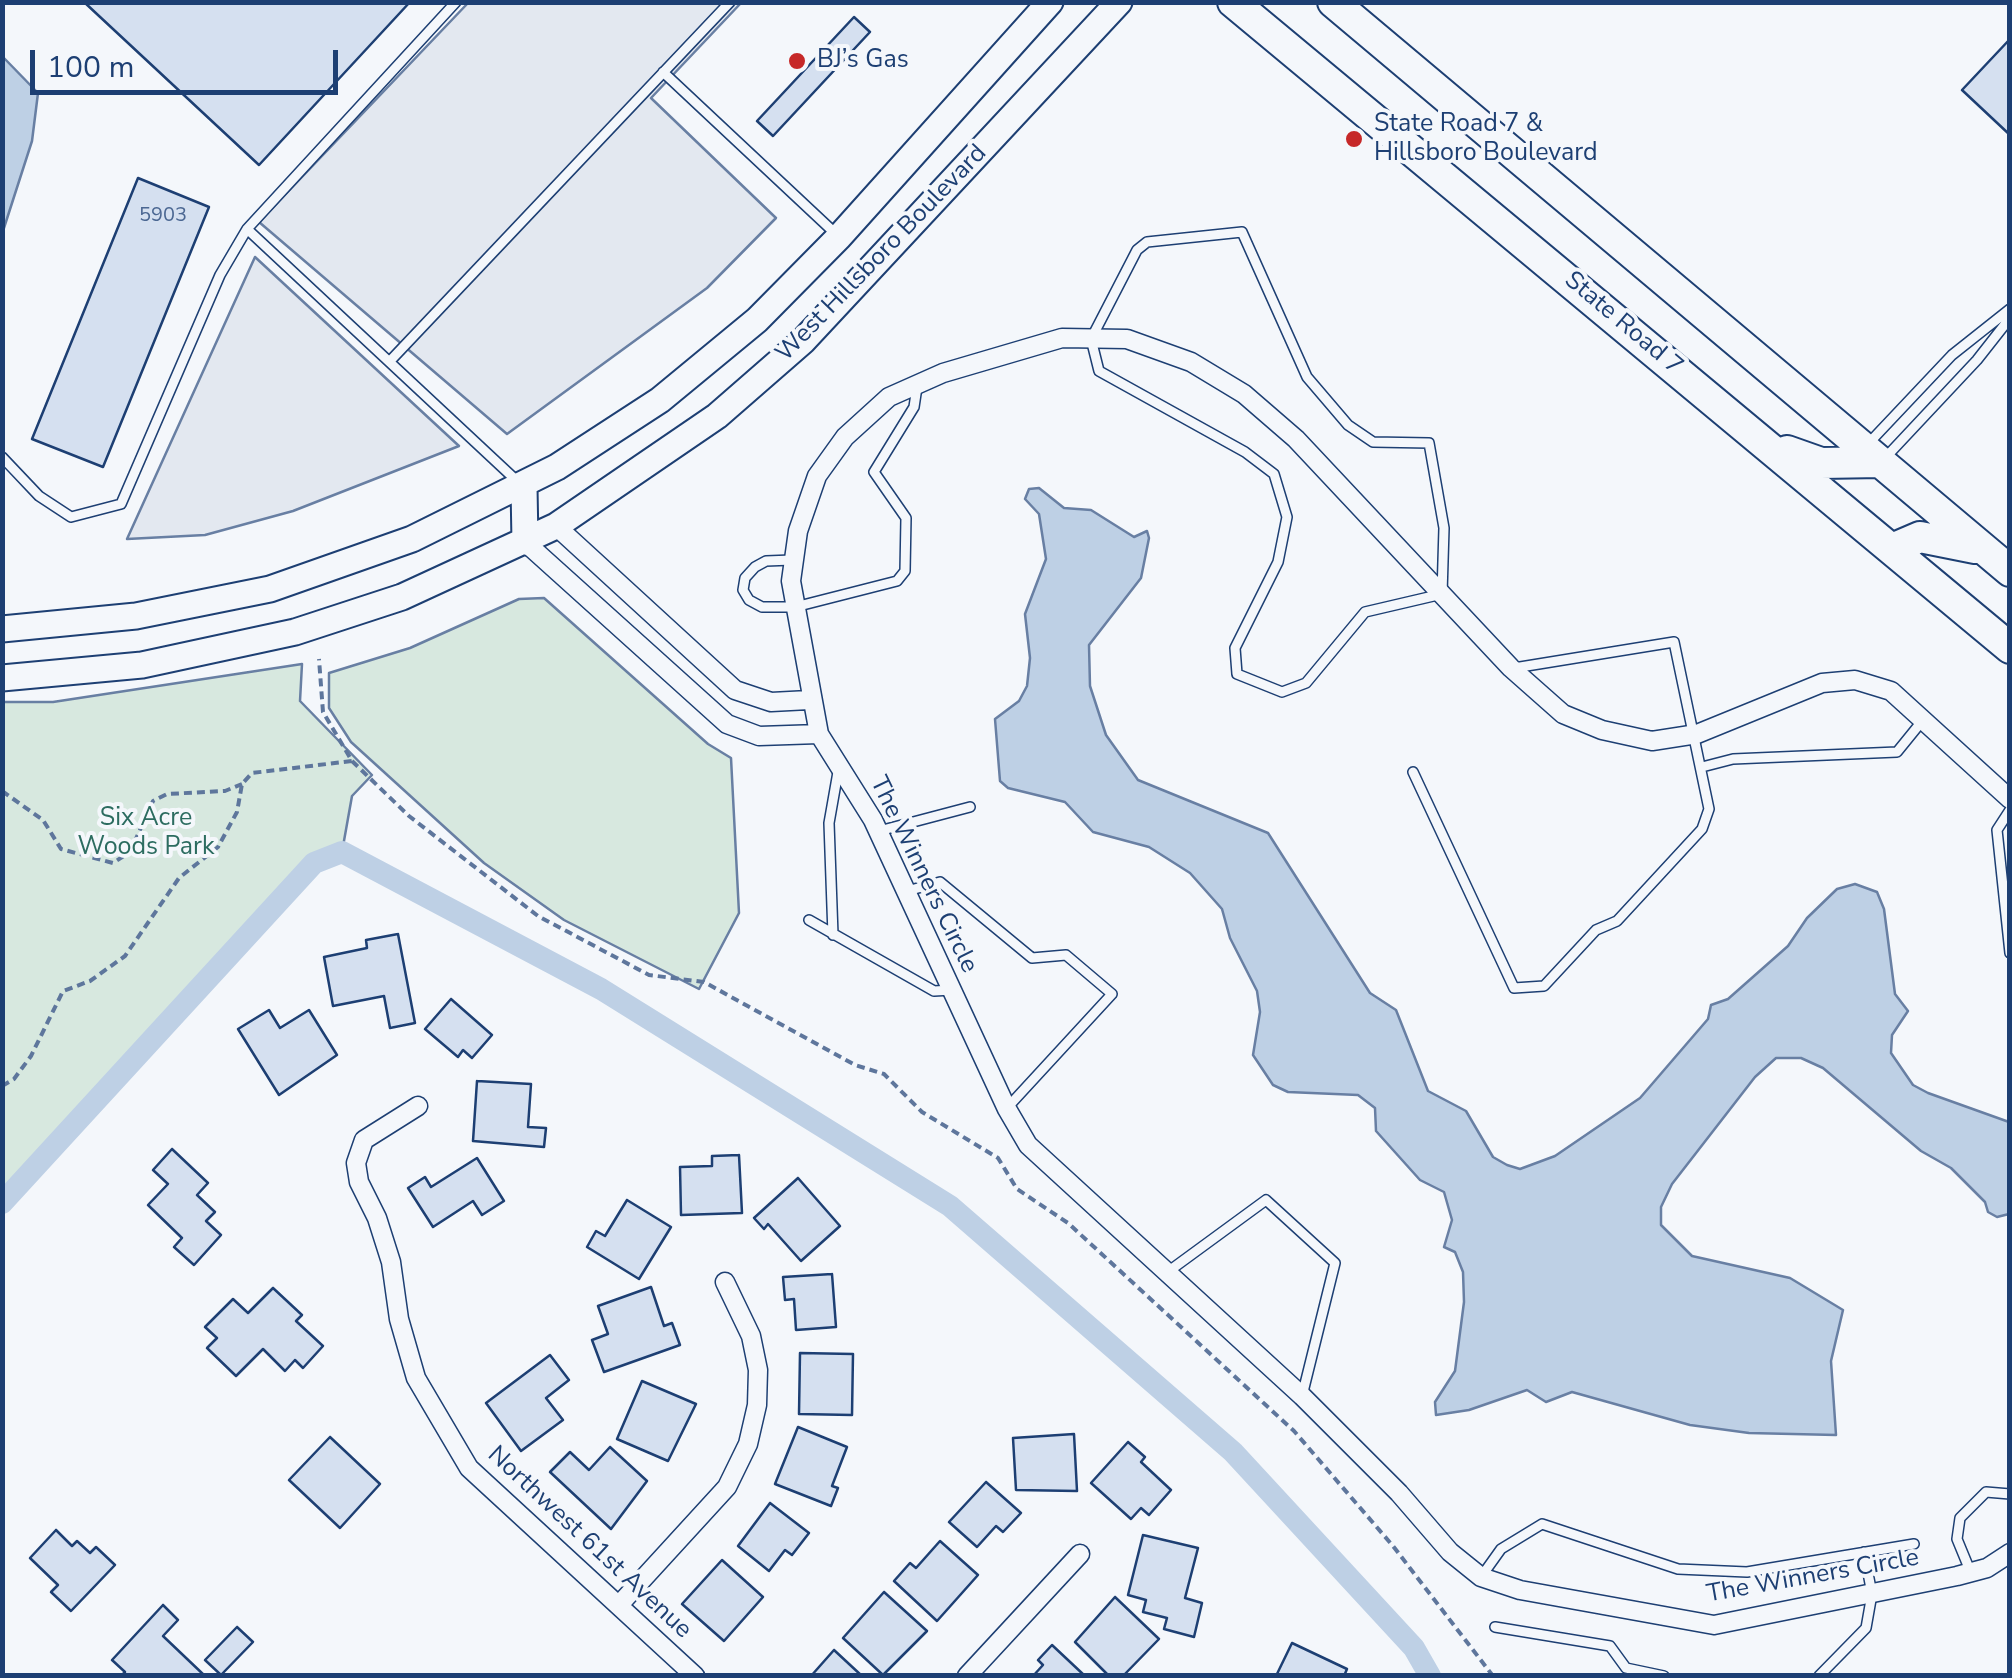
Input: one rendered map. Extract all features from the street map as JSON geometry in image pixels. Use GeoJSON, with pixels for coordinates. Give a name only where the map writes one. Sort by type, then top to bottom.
{"type":"FeatureCollection","features":[{"type":"Feature","properties":{"kind":"main road","name":"State Road 7"},"geometry":{"type":"LineString","coordinates":[[1234,2],[2010,648]]}},
{"type":"Feature","properties":{"kind":"main road"},"geometry":{"type":"LineString","coordinates":[[1332,2],[1998,562]]}},
{"type":"Feature","properties":{"kind":"main road"},"geometry":{"type":"LineString","coordinates":[[1770,446],[1822,463],[1872,455]]}},
{"type":"Feature","properties":{"kind":"main road"},"geometry":{"type":"LineString","coordinates":[[1892,549],[1920,536],[1998,562]]}},
{"type":"Feature","properties":{"kind":"street","name":"West Hillsboro Boulevard"},"geometry":{"type":"LineString","coordinates":[[2,628],[136,616],[270,588],[412,539],[524,487],[624,426],[757,320],[839,237],[1050,2]]}},
{"type":"Feature","properties":{"kind":"street","name":"West Hillsboro Boulevard"},"geometry":{"type":"LineString","coordinates":[[2,678],[142,665],[294,632],[402,597],[556,526],[717,416],[802,341],[1119,2]]}},
{"type":"Feature","properties":{"kind":"street","name":"The Winners Circle"},"geometry":{"type":"LineString","coordinates":[[2010,799],[1891,691],[1855,680],[1822,683],[1696,734],[1652,741],[1602,730],[1563,714],[1511,668],[1296,439],[1244,394],[1190,362],[1127,339],[1062,338],[917,384],[889,397],[835,450],[817,476],[792,560],[809,700],[819,734],[878,831],[1006,1109],[1028,1145],[1169,1270],[1302,1396],[1450,1552],[1481,1577],[1538,1594],[1714,1625],[1971,1573],[2010,1553]]}},
{"type":"Feature","properties":{"kind":"street"},"geometry":{"type":"LineString","coordinates":[[524,487],[556,526],[735,690],[772,702],[809,700]]}},
{"type":"Feature","properties":{"kind":"street"},"geometry":{"type":"LineString","coordinates":[[524,487],[525,542],[727,724],[759,736],[819,734]]}},
{"type":"Feature","properties":{"kind":"street"},"geometry":{"type":"LineString","coordinates":[[670,676],[692,653]]}},
{"type":"Feature","properties":{"kind":"street","name":"Northwest 61st Avenue"},"geometry":{"type":"LineString","coordinates":[[418,1106],[364,1140],[356,1164],[358,1182],[377,1218],[392,1262],[399,1319],[416,1378],[469,1468],[695,1676]]}},
{"type":"Feature","properties":{"kind":"street"},"geometry":{"type":"LineString","coordinates":[[619,1606],[727,1487],[748,1444],[757,1405],[758,1370],[751,1336],[725,1282]]}},
{"type":"Feature","properties":{"kind":"street"},"geometry":{"type":"LineString","coordinates":[[967,1676],[1080,1554]]}},
{"type":"Feature","properties":{"kind":"lane"},"geometry":{"type":"LineString","coordinates":[[2,457],[39,496],[71,516],[121,504],[220,275],[247,229],[456,2]]}},
{"type":"Feature","properties":{"kind":"lane"},"geometry":{"type":"LineString","coordinates":[[390,361],[730,2]]}},
{"type":"Feature","properties":{"kind":"lane"},"geometry":{"type":"LineString","coordinates":[[664,72],[839,237]]}},
{"type":"Feature","properties":{"kind":"lane"},"geometry":{"type":"LineString","coordinates":[[247,229],[524,487]]}},
{"type":"Feature","properties":{"kind":"lane"},"geometry":{"type":"LineString","coordinates":[[1242,232],[1307,378],[1348,425],[1372,442],[1429,443],[1444,528],[1442,594],[1364,612],[1306,682],[1282,692],[1237,674],[1235,648],[1278,562],[1287,517],[1274,474],[1245,452],[1099,371],[1091,338],[1137,250],[1147,242],[1242,232]]}},
{"type":"Feature","properties":{"kind":"lane"},"geometry":{"type":"LineString","coordinates":[[1872,455],[1952,355],[2010,309]]}},
{"type":"Feature","properties":{"kind":"lane"},"geometry":{"type":"LineString","coordinates":[[1872,455],[1978,360],[2010,318]]}},
{"type":"Feature","properties":{"kind":"lane"},"geometry":{"type":"LineString","coordinates":[[792,560],[766,561],[755,567],[745,578],[743,590],[762,607],[795,607],[897,582],[906,571],[906,518],[874,472],[914,407],[917,384]]}},
{"type":"Feature","properties":{"kind":"lane"},"geometry":{"type":"LineString","coordinates":[[1413,772],[1514,988],[1530,990],[1544,986],[1596,930],[1617,922],[1702,829],[1709,809],[1674,642],[1511,668]]}},
{"type":"Feature","properties":{"kind":"lane"},"geometry":{"type":"LineString","coordinates":[[1702,767],[1733,760],[1898,752],[1923,720]]}},
{"type":"Feature","properties":{"kind":"lane"},"geometry":{"type":"LineString","coordinates":[[834,936],[828,823],[840,764]]}},
{"type":"Feature","properties":{"kind":"lane"},"geometry":{"type":"LineString","coordinates":[[878,831],[970,807]]}},
{"type":"Feature","properties":{"kind":"lane"},"geometry":{"type":"LineString","coordinates":[[2010,810],[1998,830],[2010,953]]}},
{"type":"Feature","properties":{"kind":"lane"},"geometry":{"type":"LineString","coordinates":[[907,892],[940,882],[1032,958],[1066,955],[1112,994],[1006,1109]]}},
{"type":"Feature","properties":{"kind":"lane"},"geometry":{"type":"LineString","coordinates":[[808,920],[934,991],[952,990]]}},
{"type":"Feature","properties":{"kind":"lane"},"geometry":{"type":"LineString","coordinates":[[1169,1270],[1266,1200],[1336,1263],[1302,1396]]}},
{"type":"Feature","properties":{"kind":"lane"},"geometry":{"type":"LineString","coordinates":[[1971,1573],[1957,1539],[1960,1518],[1986,1492],[2010,1494]]}},
{"type":"Feature","properties":{"kind":"lane"},"geometry":{"type":"LineString","coordinates":[[1481,1577],[1501,1549],[1542,1524],[1678,1570],[1746,1572],[1914,1544]]}},
{"type":"Feature","properties":{"kind":"lane"},"geometry":{"type":"LineString","coordinates":[[1818,1676],[1866,1628],[1872,1594],[1864,1552]]}},
{"type":"Feature","properties":{"kind":"lane"},"geometry":{"type":"LineString","coordinates":[[1496,1627],[1610,1646],[1629,1672],[1664,1676]]}},
{"type":"Feature","properties":{"kind":"path"},"geometry":{"type":"LineString","coordinates":[[319,659],[323,712],[352,761],[409,816],[538,916],[648,975],[704,982],[855,1066],[884,1074],[922,1112],[998,1158],[1018,1189],[1068,1223],[1294,1431],[1393,1546],[1493,1676]]}},
{"type":"Feature","properties":{"kind":"path"},"geometry":{"type":"LineString","coordinates":[[2,791],[42,820],[62,850],[112,863],[130,852],[153,802],[167,794],[225,791],[242,784],[252,773],[269,768],[352,761]]}},
{"type":"Feature","properties":{"kind":"path"},"geometry":{"type":"LineString","coordinates":[[2,1086],[14,1079],[31,1056],[64,992],[90,981],[124,956],[179,878],[218,847],[237,812],[242,784]]}},
{"type":"Feature","properties":{"kind":"green space"},"geometry":{"type":"Polygon","coordinates":[[[544,598],[708,744],[731,758],[739,913],[699,989],[564,920],[484,863],[351,742],[329,708],[329,673],[410,648],[519,599],[544,598]]]}},
{"type":"Feature","properties":{"kind":"green space","name":"Six Acre Woods Park"},"geometry":{"type":"Polygon","coordinates":[[[302,664],[300,701],[372,775],[352,796],[342,852],[314,863],[3,1203],[3,702],[53,702],[302,664]]]}},
{"type":"Feature","properties":{"kind":"shaded area"},"geometry":{"type":"Polygon","coordinates":[[[468,3],[741,3],[651,98],[776,218],[707,288],[507,434],[259,222],[468,3]]]}},
{"type":"Feature","properties":{"kind":"shaded area"},"geometry":{"type":"Polygon","coordinates":[[[255,257],[459,446],[293,511],[205,535],[127,539],[255,257]]]}},
{"type":"Feature","properties":{"kind":"water"},"geometry":{"type":"Polygon","coordinates":[[[3,57],[38,93],[32,141],[3,231],[3,57]]]}},
{"type":"Feature","properties":{"kind":"water"},"geometry":{"type":"Polygon","coordinates":[[[1039,488],[1064,508],[1091,510],[1134,537],[1147,531],[1149,538],[1141,578],[1089,645],[1090,686],[1106,735],[1138,780],[1268,833],[1370,993],[1396,1010],[1428,1091],[1466,1111],[1493,1157],[1507,1165],[1520,1169],[1555,1156],[1640,1098],[1708,1019],[1711,1005],[1728,999],[1788,946],[1807,918],[1837,889],[1855,884],[1877,892],[1884,909],[1895,994],[1908,1011],[1892,1035],[1891,1053],[1913,1085],[2009,1122],[2009,1214],[1997,1217],[1988,1212],[1985,1202],[1951,1168],[1921,1151],[1823,1068],[1801,1058],[1776,1058],[1755,1077],[1672,1184],[1661,1207],[1661,1225],[1692,1256],[1790,1278],[1843,1310],[1831,1361],[1836,1435],[1749,1433],[1690,1425],[1572,1392],[1546,1402],[1527,1390],[1469,1410],[1436,1415],[1435,1402],[1455,1371],[1464,1302],[1463,1272],[1455,1252],[1444,1247],[1452,1220],[1444,1192],[1420,1180],[1376,1131],[1375,1108],[1358,1095],[1288,1092],[1273,1085],[1253,1055],[1260,1012],[1257,991],[1230,938],[1222,909],[1190,873],[1149,847],[1093,832],[1065,802],[1008,788],[1000,781],[995,719],[1019,701],[1027,686],[1030,658],[1025,614],[1046,559],[1039,514],[1025,499],[1029,489],[1039,488]]]}},
{"type":"Feature","properties":{"kind":"building"},"geometry":{"type":"Polygon","coordinates":[[[84,2],[410,2],[259,165],[84,2]]]}},
{"type":"Feature","properties":{"kind":"building"},"geometry":{"type":"Polygon","coordinates":[[[854,17],[870,32],[773,136],[757,121],[854,17]]]}},
{"type":"Feature","properties":{"kind":"building"},"geometry":{"type":"Polygon","coordinates":[[[2010,39],[2010,135],[1962,90],[2010,39]]]}},
{"type":"Feature","properties":{"kind":"building"},"geometry":{"type":"Polygon","coordinates":[[[138,178],[209,207],[103,467],[32,439],[138,178]]]}},
{"type":"Feature","properties":{"kind":"building"},"geometry":{"type":"Polygon","coordinates":[[[398,934],[415,1023],[390,1028],[384,996],[333,1006],[324,957],[367,948],[366,940],[398,934]]]}},
{"type":"Feature","properties":{"kind":"building"},"geometry":{"type":"Polygon","coordinates":[[[451,999],[492,1035],[472,1058],[463,1050],[458,1057],[425,1029],[451,999]]]}},
{"type":"Feature","properties":{"kind":"building"},"geometry":{"type":"Polygon","coordinates":[[[269,1010],[280,1028],[309,1010],[337,1055],[279,1095],[238,1029],[269,1010]]]}},
{"type":"Feature","properties":{"kind":"building"},"geometry":{"type":"Polygon","coordinates":[[[477,1081],[531,1084],[528,1127],[546,1128],[544,1147],[473,1141],[477,1081]]]}},
{"type":"Feature","properties":{"kind":"building"},"geometry":{"type":"Polygon","coordinates":[[[172,1149],[208,1183],[197,1195],[215,1212],[206,1221],[221,1235],[194,1265],[174,1247],[182,1238],[148,1205],[168,1184],[153,1170],[172,1149]]]}},
{"type":"Feature","properties":{"kind":"building"},"geometry":{"type":"Polygon","coordinates":[[[739,1155],[742,1213],[681,1215],[680,1167],[712,1166],[712,1156],[739,1155]]]}},
{"type":"Feature","properties":{"kind":"building"},"geometry":{"type":"Polygon","coordinates":[[[477,1158],[504,1201],[482,1215],[473,1201],[433,1227],[408,1188],[425,1177],[431,1187],[477,1158]]]}},
{"type":"Feature","properties":{"kind":"building"},"geometry":{"type":"Polygon","coordinates":[[[798,1178],[840,1226],[801,1261],[768,1224],[764,1229],[754,1218],[798,1178]]]}},
{"type":"Feature","properties":{"kind":"building"},"geometry":{"type":"Polygon","coordinates":[[[627,1200],[671,1227],[639,1279],[587,1247],[596,1231],[605,1236],[627,1200]]]}},
{"type":"Feature","properties":{"kind":"building"},"geometry":{"type":"Polygon","coordinates":[[[832,1274],[836,1327],[796,1330],[794,1299],[785,1300],[783,1277],[832,1274]]]}},
{"type":"Feature","properties":{"kind":"building"},"geometry":{"type":"Polygon","coordinates":[[[651,1287],[664,1326],[672,1323],[680,1345],[604,1372],[592,1340],[608,1334],[598,1306],[651,1287]]]}},
{"type":"Feature","properties":{"kind":"building"},"geometry":{"type":"Polygon","coordinates":[[[273,1288],[302,1315],[296,1321],[323,1346],[303,1368],[295,1360],[285,1371],[263,1349],[236,1376],[207,1348],[217,1338],[205,1327],[233,1299],[248,1313],[273,1288]]]}},
{"type":"Feature","properties":{"kind":"building"},"geometry":{"type":"Polygon","coordinates":[[[800,1353],[853,1354],[852,1415],[799,1414],[800,1353]]]}},
{"type":"Feature","properties":{"kind":"building"},"geometry":{"type":"Polygon","coordinates":[[[550,1355],[569,1380],[546,1398],[563,1420],[521,1451],[486,1403],[550,1355]]]}},
{"type":"Feature","properties":{"kind":"building"},"geometry":{"type":"Polygon","coordinates":[[[642,1381],[696,1404],[668,1461],[617,1439],[642,1381]]]}},
{"type":"Feature","properties":{"kind":"building"},"geometry":{"type":"Polygon","coordinates":[[[798,1427],[847,1447],[832,1486],[838,1488],[831,1506],[775,1484],[798,1427]]]}},
{"type":"Feature","properties":{"kind":"building"},"geometry":{"type":"Polygon","coordinates":[[[1074,1434],[1077,1491],[1016,1490],[1013,1438],[1074,1434]]]}},
{"type":"Feature","properties":{"kind":"building"},"geometry":{"type":"Polygon","coordinates":[[[330,1437],[380,1484],[340,1528],[289,1480],[330,1437]]]}},
{"type":"Feature","properties":{"kind":"building"},"geometry":{"type":"Polygon","coordinates":[[[1128,1442],[1145,1457],[1141,1462],[1171,1490],[1149,1515],[1141,1508],[1131,1519],[1091,1483],[1128,1442]]]}},
{"type":"Feature","properties":{"kind":"building"},"geometry":{"type":"Polygon","coordinates":[[[610,1447],[647,1481],[611,1529],[550,1472],[570,1452],[589,1470],[610,1447]]]}},
{"type":"Feature","properties":{"kind":"building"},"geometry":{"type":"Polygon","coordinates":[[[986,1482],[1021,1513],[1003,1532],[996,1526],[977,1547],[949,1522],[986,1482]]]}},
{"type":"Feature","properties":{"kind":"building"},"geometry":{"type":"Polygon","coordinates":[[[770,1503],[809,1533],[792,1555],[785,1550],[769,1571],[738,1546],[770,1503]]]}},
{"type":"Feature","properties":{"kind":"building"},"geometry":{"type":"Polygon","coordinates":[[[56,1530],[72,1546],[77,1541],[90,1553],[96,1547],[115,1565],[71,1611],[51,1592],[58,1585],[30,1558],[56,1530]]]}},
{"type":"Feature","properties":{"kind":"building"},"geometry":{"type":"Polygon","coordinates":[[[1143,1535],[1198,1548],[1185,1598],[1202,1603],[1194,1637],[1164,1629],[1167,1618],[1143,1612],[1146,1600],[1128,1595],[1143,1535]]]}},
{"type":"Feature","properties":{"kind":"building"},"geometry":{"type":"Polygon","coordinates":[[[940,1541],[978,1575],[937,1621],[894,1581],[910,1563],[916,1568],[940,1541]]]}},
{"type":"Feature","properties":{"kind":"building"},"geometry":{"type":"Polygon","coordinates":[[[722,1560],[763,1597],[724,1641],[682,1604],[722,1560]]]}},
{"type":"Feature","properties":{"kind":"building"},"geometry":{"type":"Polygon","coordinates":[[[884,1592],[927,1631],[883,1675],[843,1638],[884,1592]]]}},
{"type":"Feature","properties":{"kind":"building"},"geometry":{"type":"Polygon","coordinates":[[[1115,1597],[1159,1639],[1123,1676],[1109,1676],[1075,1642],[1115,1597]]]}},
{"type":"Feature","properties":{"kind":"building"},"geometry":{"type":"Polygon","coordinates":[[[163,1605],[178,1620],[163,1636],[205,1676],[121,1676],[125,1672],[112,1660],[163,1605]]]}},
{"type":"Feature","properties":{"kind":"building"},"geometry":{"type":"Polygon","coordinates":[[[237,1627],[253,1642],[221,1675],[205,1660],[237,1627]]]}},
{"type":"Feature","properties":{"kind":"building"},"geometry":{"type":"Polygon","coordinates":[[[1292,1643],[1347,1669],[1344,1676],[1276,1676],[1292,1643]]]}},
{"type":"Feature","properties":{"kind":"building"},"geometry":{"type":"Polygon","coordinates":[[[1052,1645],[1085,1676],[1033,1676],[1043,1665],[1038,1660],[1052,1645]]]}},
{"type":"Feature","properties":{"kind":"building"},"geometry":{"type":"Polygon","coordinates":[[[834,1650],[862,1676],[811,1676],[834,1650]]]}},
{"type":"Feature","properties":{"kind":"waterway"},"geometry":{"type":"LineString","coordinates":[[2,1203],[314,863],[342,852],[601,989],[950,1206],[1233,1452],[1414,1648],[1430,1676]]}},
{"type":"Feature","properties":{"kind":"place","name":"BJ’s Gas"},"geometry":{"type":"Point","coordinates":[797,61]}},
{"type":"Feature","properties":{"kind":"place","name":"State Road 7 & Hillsboro Boulevard"},"geometry":{"type":"Point","coordinates":[1354,139]}}]}
